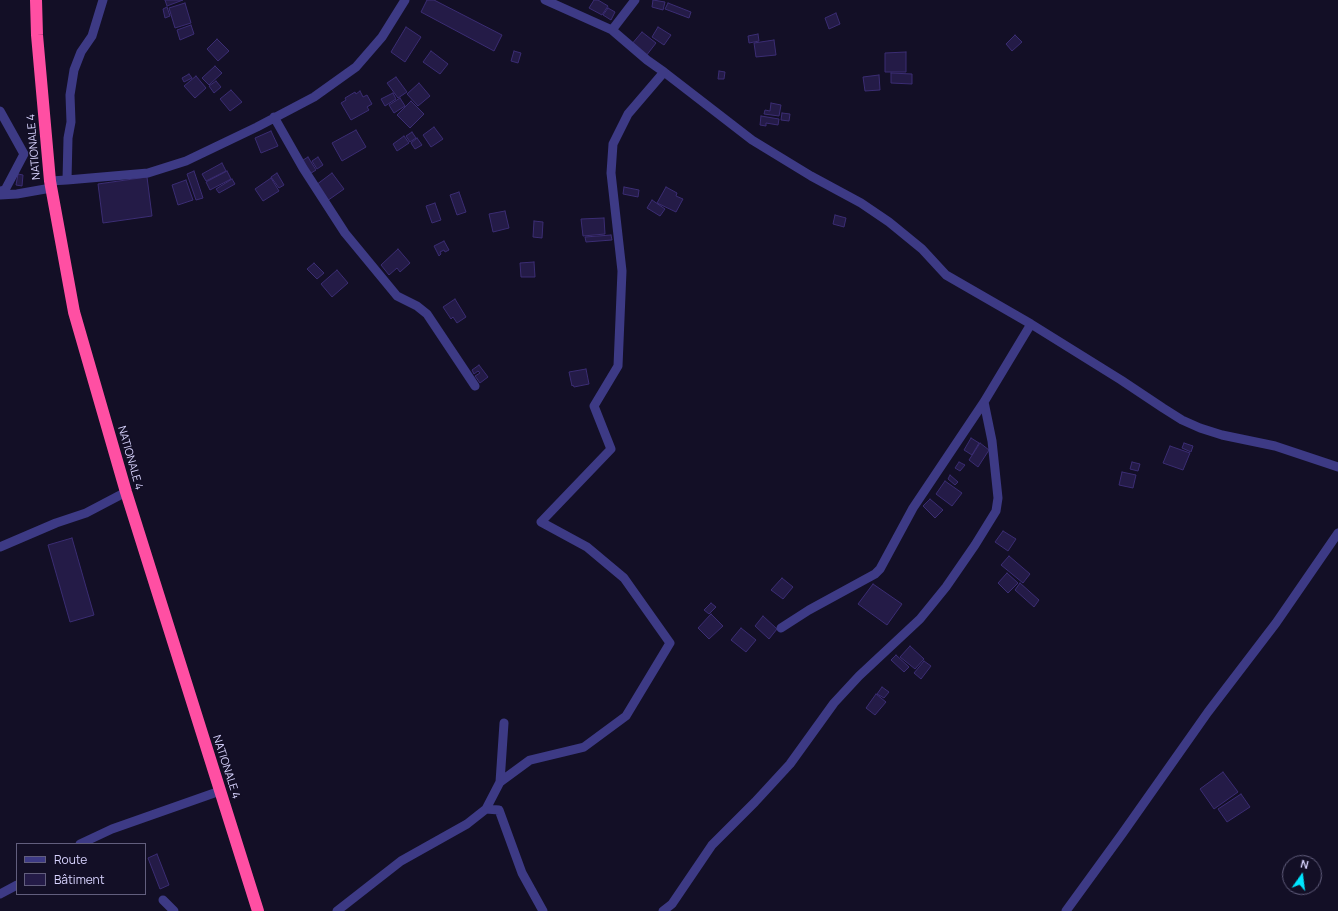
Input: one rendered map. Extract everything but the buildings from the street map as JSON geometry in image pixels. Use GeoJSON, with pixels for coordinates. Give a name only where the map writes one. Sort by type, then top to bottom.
{"type":"FeatureCollection","features":[{"type":"Feature","properties":{"kind":"highway","name":"NATIONALE 4"},"geometry":{"type":"LineString","coordinates":[[36,0],[37,35],[51,185],[74,312],[126,492],[258,911]]}},
{"type":"Feature","properties":{"kind":"street"},"geometry":{"type":"LineString","coordinates":[[67,180],[68,138],[71,122],[70,95],[74,70],[81,52],[92,36],[103,0]]}},
{"type":"Feature","properties":{"kind":"street"},"geometry":{"type":"LineString","coordinates":[[0,195],[17,194],[67,180],[148,173],[186,160],[314,97],[356,67],[382,37],[404,0]]}},
{"type":"Feature","properties":{"kind":"street"},"geometry":{"type":"LineString","coordinates":[[545,0],[612,30],[634,51],[664,72],[752,140],[811,176],[861,203],[889,222],[922,249],[946,275],[1031,324],[1182,420],[1222,435],[1275,446],[1338,468]]}},
{"type":"Feature","properties":{"kind":"street"},"geometry":{"type":"LineString","coordinates":[[612,30],[635,0]]}},
{"type":"Feature","properties":{"kind":"street"},"geometry":{"type":"LineString","coordinates":[[500,782],[530,760],[584,747],[626,716],[670,643],[624,578],[587,547],[541,522],[611,449],[594,406],[618,366],[622,271],[611,173],[613,144],[628,114],[664,72]]}},
{"type":"Feature","properties":{"kind":"street"},"geometry":{"type":"LineString","coordinates":[[0,111],[24,154],[5,190],[0,191]]}},
{"type":"Feature","properties":{"kind":"street"},"geometry":{"type":"LineString","coordinates":[[274,117],[303,168],[345,233],[397,296],[418,306],[427,314],[475,386]]}},
{"type":"Feature","properties":{"kind":"street"},"geometry":{"type":"LineString","coordinates":[[781,628],[809,610],[875,574],[880,569],[913,508],[984,402],[1031,324]]}},
{"type":"Feature","properties":{"kind":"street"},"geometry":{"type":"LineString","coordinates":[[662,911],[672,904],[712,845],[790,764],[834,703],[859,676],[920,619],[946,587],[975,545],[996,510],[998,498],[992,441],[984,402]]}},
{"type":"Feature","properties":{"kind":"street"},"geometry":{"type":"LineString","coordinates":[[0,547],[56,523],[86,513],[126,492]]}},
{"type":"Feature","properties":{"kind":"street"},"geometry":{"type":"LineString","coordinates":[[1066,911],[1204,717],[1276,623],[1338,533]]}},
{"type":"Feature","properties":{"kind":"street"},"geometry":{"type":"LineString","coordinates":[[337,911],[401,861],[467,824],[486,809],[500,782],[504,723]]}},
{"type":"Feature","properties":{"kind":"street"},"geometry":{"type":"LineString","coordinates":[[82,843],[112,829],[220,791]]}},
{"type":"Feature","properties":{"kind":"street"},"geometry":{"type":"LineString","coordinates":[[486,809],[499,810],[522,873],[543,911]]}},
{"type":"Feature","properties":{"kind":"street"},"geometry":{"type":"LineString","coordinates":[[0,894],[16,886]]}},
{"type":"Feature","properties":{"kind":"street"},"geometry":{"type":"LineString","coordinates":[[163,900],[174,911]]}}]}
